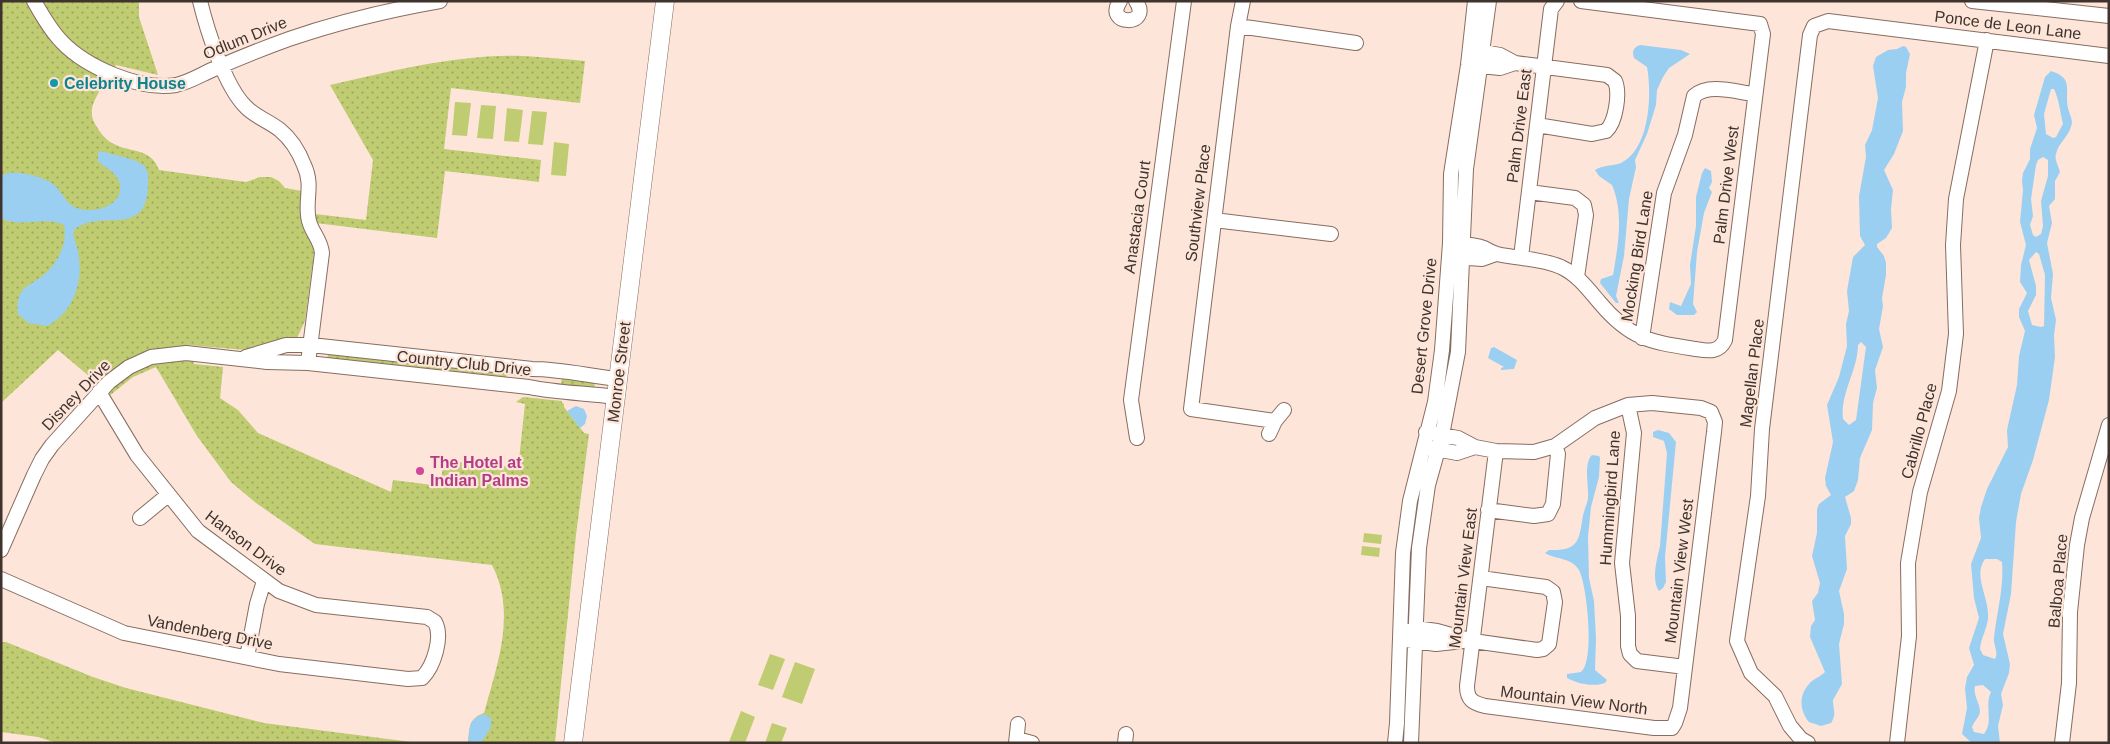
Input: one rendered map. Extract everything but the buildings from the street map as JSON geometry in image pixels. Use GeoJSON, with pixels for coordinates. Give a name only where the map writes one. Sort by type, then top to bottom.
{"type":"FeatureCollection","features":[{"type":"Feature","properties":{"kind":"main road","name":"Monroe Street"},"geometry":{"type":"LineString","coordinates":[[573,743],[665,1]]}},
{"type":"Feature","properties":{"kind":"street","name":"Odlum Drive"},"geometry":{"type":"LineString","coordinates":[[34,1],[54,34],[70,50],[90,63],[124,78],[154,85],[176,85],[316,30],[414,4],[440,1]]}},
{"type":"Feature","properties":{"kind":"street"},"geometry":{"type":"LineString","coordinates":[[200,1],[223,65],[243,104],[286,136],[299,154],[307,172],[310,191],[309,222],[320,242],[322,252],[308,363]]}},
{"type":"Feature","properties":{"kind":"street"},"geometry":{"type":"LineString","coordinates":[[1120,1],[1116,8],[1117,12],[1122,20],[1127,21],[1138,15],[1140,11],[1137,2]]}},
{"type":"Feature","properties":{"kind":"street","name":"Anastacia Court"},"geometry":{"type":"LineString","coordinates":[[1137,438],[1131,400],[1184,1]]}},
{"type":"Feature","properties":{"kind":"street","name":"Southview Place"},"geometry":{"type":"LineString","coordinates":[[1244,1],[1238,26],[1191,409],[1279,416],[1269,434]]}},
{"type":"Feature","properties":{"kind":"street","name":"Desert Grove Drive"},"geometry":{"type":"LineString","coordinates":[[1475,1],[1476,51]]}},
{"type":"Feature","properties":{"kind":"street","name":"Desert Grove Drive"},"geometry":{"type":"LineString","coordinates":[[1395,743],[1403,553],[1410,501],[1435,402],[1466,169],[1476,51],[1489,1]]}},
{"type":"Feature","properties":{"kind":"street","name":"Palm Drive East"},"geometry":{"type":"LineString","coordinates":[[1521,257],[1551,9],[1557,1]]}},
{"type":"Feature","properties":{"kind":"street","name":"Palm Drive West"},"geometry":{"type":"LineString","coordinates":[[1581,1],[1760,24],[1763,34],[1754,94],[1725,340],[1720,348],[1705,350],[1654,342],[1642,338]]}},
{"type":"Feature","properties":{"kind":"street"},"geometry":{"type":"LineString","coordinates":[[1972,1],[2109,16]]}},
{"type":"Feature","properties":{"kind":"street","name":"Ponce de Leon Lane"},"geometry":{"type":"LineString","coordinates":[[1814,26],[1828,20],[2109,56]]}},
{"type":"Feature","properties":{"kind":"street"},"geometry":{"type":"LineString","coordinates":[[1238,26],[1356,43]]}},
{"type":"Feature","properties":{"kind":"street","name":"Magellan Place"},"geometry":{"type":"LineString","coordinates":[[1808,743],[1801,739],[1790,726],[1775,696],[1751,673],[1738,641],[1758,496],[1762,428],[1810,35],[1814,26]]}},
{"type":"Feature","properties":{"kind":"street","name":"Cabrillo Place"},"geometry":{"type":"LineString","coordinates":[[1897,743],[1909,636],[1908,563],[1920,492],[1949,391],[1956,334],[1953,245],[1956,199],[1987,40]]}},
{"type":"Feature","properties":{"kind":"street"},"geometry":{"type":"LineString","coordinates":[[1476,51],[1500,54],[1515,63],[1607,75],[1615,80],[1617,93],[1613,122],[1610,128],[1601,134],[1537,126]]}},
{"type":"Feature","properties":{"kind":"street"},"geometry":{"type":"LineString","coordinates":[[1474,66],[1500,68],[1515,63]]}},
{"type":"Feature","properties":{"kind":"street","name":"Mocking Bird Lane"},"geometry":{"type":"LineString","coordinates":[[1642,338],[1664,193],[1685,135],[1694,96],[1704,90],[1711,89],[1754,94]]}},
{"type":"Feature","properties":{"kind":"street"},"geometry":{"type":"LineString","coordinates":[[1529,192],[1574,198],[1584,205],[1586,215],[1577,277]]}},
{"type":"Feature","properties":{"kind":"street"},"geometry":{"type":"LineString","coordinates":[[1214,220],[1331,234]]}},
{"type":"Feature","properties":{"kind":"street"},"geometry":{"type":"LineString","coordinates":[[1456,250],[1482,247],[1496,254],[1550,263],[1577,277],[1613,318],[1626,329],[1642,338]]}},
{"type":"Feature","properties":{"kind":"street","name":"Desert Grove Drive"},"geometry":{"type":"LineString","coordinates":[[1411,743],[1419,548],[1428,485],[1442,435],[1458,352],[1456,250]]}},
{"type":"Feature","properties":{"kind":"street","name":"Disney Drive"},"geometry":{"type":"LineString","coordinates":[[238,360],[286,345],[311,345]]}},
{"type":"Feature","properties":{"kind":"street","name":"Country Club Drive"},"geometry":{"type":"LineString","coordinates":[[311,345],[532,369],[554,369],[617,388]]}},
{"type":"Feature","properties":{"kind":"street","name":"Disney Drive"},"geometry":{"type":"LineString","coordinates":[[1,550],[42,458],[99,392],[118,374],[151,358],[176,353],[238,360],[308,363]]}},
{"type":"Feature","properties":{"kind":"street","name":"Country Club Drive"},"geometry":{"type":"LineString","coordinates":[[308,363],[529,387],[548,391],[617,388]]}},
{"type":"Feature","properties":{"kind":"street","name":"Hanson Drive"},"geometry":{"type":"LineString","coordinates":[[99,392],[130,444],[198,531],[264,581],[291,597],[316,605],[427,617],[435,622],[439,635],[429,669],[422,678]]}},
{"type":"Feature","properties":{"kind":"street","name":"Mountain View West"},"geometry":{"type":"LineString","coordinates":[[1628,405],[1652,403],[1701,408],[1711,412],[1715,422],[1678,716],[1672,728],[1667,729]]}},
{"type":"Feature","properties":{"kind":"street"},"geometry":{"type":"LineString","coordinates":[[1426,432],[1458,438],[1475,447],[1496,452],[1534,452],[1555,446],[1595,418],[1628,405]]}},
{"type":"Feature","properties":{"kind":"street","name":"Hummingbird Lane"},"geometry":{"type":"LineString","coordinates":[[1628,405],[1634,433],[1622,563],[1628,608],[1628,646],[1630,654],[1637,661],[1684,667]]}},
{"type":"Feature","properties":{"kind":"street","name":"Balboa Place"},"geometry":{"type":"LineString","coordinates":[[2062,743],[2069,683],[2070,612],[2077,545],[2082,518],[2109,425]]}},
{"type":"Feature","properties":{"kind":"street"},"geometry":{"type":"LineString","coordinates":[[1488,510],[1534,516],[1548,514],[1553,504],[1558,454],[1555,446]]}},
{"type":"Feature","properties":{"kind":"street"},"geometry":{"type":"LineString","coordinates":[[1423,447],[1457,453],[1475,447]]}},
{"type":"Feature","properties":{"kind":"street","name":"Mountain View East"},"geometry":{"type":"LineString","coordinates":[[1476,704],[1467,694],[1496,452]]}},
{"type":"Feature","properties":{"kind":"street"},"geometry":{"type":"LineString","coordinates":[[140,518],[168,495]]}},
{"type":"Feature","properties":{"kind":"street"},"geometry":{"type":"LineString","coordinates":[[1400,638],[1436,631],[1473,641],[1529,649],[1543,649],[1549,644],[1555,602],[1553,592],[1546,587],[1481,578]]}},
{"type":"Feature","properties":{"kind":"street","name":"Vandenberg Drive"},"geometry":{"type":"LineString","coordinates":[[1,579],[124,632],[289,665],[408,679],[422,678]]}},
{"type":"Feature","properties":{"kind":"street"},"geometry":{"type":"LineString","coordinates":[[247,657],[257,604],[264,581]]}},
{"type":"Feature","properties":{"kind":"street","name":"Mountain View North"},"geometry":{"type":"LineString","coordinates":[[1476,704],[1667,729]]}},
{"type":"Feature","properties":{"kind":"street"},"geometry":{"type":"LineString","coordinates":[[1018,724],[1016,741],[1032,743]]}},
{"type":"Feature","properties":{"kind":"green space"},"geometry":{"type":"Polygon","coordinates":[[[1,1],[45,1],[46,4],[47,1],[139,1],[139,17],[158,75],[116,65],[99,92],[92,109],[93,121],[104,137],[122,147],[148,155],[159,170],[246,182],[260,177],[271,177],[279,181],[285,188],[302,191],[302,206],[315,214],[366,220],[373,160],[330,85],[426,64],[475,58],[523,56],[585,61],[580,103],[451,88],[444,149],[541,160],[539,182],[445,171],[437,238],[316,223],[305,321],[297,338],[287,338],[245,350],[188,345],[194,364],[223,367],[220,398],[238,410],[258,433],[391,492],[393,480],[440,486],[444,461],[514,467],[519,460],[525,404],[516,402],[523,397],[562,401],[564,407],[584,433],[589,434],[576,535],[555,743],[468,743],[472,721],[484,713],[499,658],[502,639],[503,602],[499,583],[492,565],[315,544],[256,503],[231,482],[197,436],[156,367],[133,377],[109,396],[96,382],[58,350],[1,403],[1,1]]]}},
{"type":"Feature","properties":{"kind":"green space"},"geometry":{"type":"Polygon","coordinates":[[[455,102],[471,103],[467,136],[452,135],[455,102]]]}},
{"type":"Feature","properties":{"kind":"green space"},"geometry":{"type":"Polygon","coordinates":[[[481,105],[496,106],[493,139],[477,138],[481,105]]]}},
{"type":"Feature","properties":{"kind":"green space"},"geometry":{"type":"Polygon","coordinates":[[[507,108],[523,110],[519,142],[504,141],[507,108]]]}},
{"type":"Feature","properties":{"kind":"green space"},"geometry":{"type":"Polygon","coordinates":[[[532,111],[547,112],[543,145],[528,144],[532,111]]]}},
{"type":"Feature","properties":{"kind":"green space"},"geometry":{"type":"Polygon","coordinates":[[[554,142],[569,144],[566,176],[551,175],[554,142]]]}},
{"type":"Feature","properties":{"kind":"green space"},"geometry":{"type":"Polygon","coordinates":[[[328,354],[507,372],[506,379],[327,360],[328,354]]]}},
{"type":"Feature","properties":{"kind":"green space"},"geometry":{"type":"Polygon","coordinates":[[[562,377],[594,382],[595,386],[593,388],[561,385],[562,377]]]}},
{"type":"Feature","properties":{"kind":"green space"},"geometry":{"type":"Polygon","coordinates":[[[1364,533],[1382,535],[1381,544],[1363,542],[1364,533]]]}},
{"type":"Feature","properties":{"kind":"green space"},"geometry":{"type":"Polygon","coordinates":[[[1362,546],[1380,548],[1379,557],[1361,555],[1362,546]]]}},
{"type":"Feature","properties":{"kind":"green space"},"geometry":{"type":"Polygon","coordinates":[[[1,642],[6,642],[93,677],[126,688],[264,723],[419,743],[57,743],[38,737],[1,732],[1,642]]]}},
{"type":"Feature","properties":{"kind":"green space"},"geometry":{"type":"Polygon","coordinates":[[[770,654],[785,659],[773,690],[758,685],[770,654]]]}},
{"type":"Feature","properties":{"kind":"green space"},"geometry":{"type":"Polygon","coordinates":[[[795,662],[815,669],[802,704],[782,697],[795,662]]]}},
{"type":"Feature","properties":{"kind":"green space"},"geometry":{"type":"Polygon","coordinates":[[[741,711],[755,717],[745,743],[730,743],[729,742],[741,711]]]}},
{"type":"Feature","properties":{"kind":"green space"},"geometry":{"type":"Polygon","coordinates":[[[772,723],[787,728],[781,743],[765,743],[772,723]]]}},
{"type":"Feature","properties":{"kind":"water"},"geometry":{"type":"Polygon","coordinates":[[[1640,45],[1681,50],[1690,54],[1669,68],[1663,77],[1657,90],[1656,105],[1647,134],[1635,160],[1636,167],[1629,199],[1624,256],[1616,296],[1619,303],[1616,303],[1600,283],[1601,279],[1613,275],[1619,230],[1618,207],[1612,185],[1599,176],[1595,170],[1621,163],[1631,156],[1643,134],[1649,106],[1649,78],[1647,67],[1633,56],[1634,49],[1640,45]]]}},
{"type":"Feature","properties":{"kind":"water"},"geometry":{"type":"Polygon","coordinates":[[[1903,46],[1906,47],[1910,54],[1902,102],[1903,131],[1894,154],[1884,170],[1893,190],[1892,228],[1886,238],[1877,244],[1886,263],[1882,298],[1883,306],[1879,329],[1883,347],[1875,370],[1877,388],[1873,403],[1872,430],[1860,458],[1858,480],[1854,491],[1845,497],[1851,524],[1845,536],[1847,569],[1839,591],[1844,614],[1844,624],[1839,644],[1842,684],[1833,700],[1833,720],[1831,723],[1821,726],[1809,722],[1806,718],[1802,708],[1802,698],[1805,689],[1811,682],[1825,672],[1810,637],[1811,626],[1815,620],[1812,601],[1818,593],[1820,583],[1812,556],[1817,533],[1817,509],[1819,504],[1831,495],[1826,486],[1825,478],[1833,442],[1827,405],[1839,377],[1847,346],[1846,324],[1849,311],[1847,291],[1853,257],[1865,245],[1860,236],[1859,196],[1866,157],[1865,145],[1872,130],[1878,98],[1873,66],[1876,57],[1888,50],[1903,46]],[[1861,342],[1858,345],[1855,363],[1844,400],[1843,419],[1849,425],[1856,420],[1866,347],[1861,342]]]}},
{"type":"Feature","properties":{"kind":"water"},"geometry":{"type":"Polygon","coordinates":[[[2051,71],[2066,81],[2067,102],[2072,119],[2071,128],[2056,154],[2056,161],[2060,172],[2055,181],[2055,199],[2049,206],[2052,223],[2047,243],[2053,274],[2051,298],[2056,320],[2054,335],[2055,357],[2049,400],[2033,460],[2021,494],[2016,522],[2011,594],[2003,634],[2010,664],[2009,673],[2001,694],[2003,705],[1998,726],[2000,743],[1972,743],[1962,734],[1967,708],[1965,688],[1967,677],[1974,665],[1969,648],[1979,618],[1974,598],[1971,564],[1981,538],[1979,518],[1981,507],[1987,489],[2008,447],[2007,430],[2017,385],[2019,356],[2025,331],[2019,317],[2019,309],[2027,293],[2020,282],[2021,265],[2026,245],[2020,222],[2022,181],[2023,173],[2030,159],[2030,149],[2037,128],[2034,115],[2045,77],[2051,71]],[[2051,89],[2044,114],[2046,134],[2053,138],[2056,137],[2063,124],[2054,89],[2051,89]],[[2043,157],[2038,160],[2031,199],[2033,216],[2030,225],[2033,235],[2036,237],[2041,234],[2043,226],[2041,201],[2048,176],[2048,160],[2043,157]],[[2036,252],[2029,260],[2036,286],[2036,295],[2028,311],[2032,325],[2041,327],[2044,326],[2045,275],[2039,254],[2036,252]],[[1985,559],[1980,572],[1988,618],[1980,649],[1983,655],[1995,659],[1994,637],[2001,590],[2002,562],[1997,559],[1985,559]],[[1983,685],[1975,686],[1980,712],[1972,727],[1974,732],[1984,734],[1989,719],[1988,703],[1991,692],[1983,685]]]}},
{"type":"Feature","properties":{"kind":"water"},"geometry":{"type":"Polygon","coordinates":[[[101,151],[135,161],[146,168],[148,184],[146,201],[140,212],[131,218],[97,221],[85,224],[74,230],[79,263],[78,284],[75,295],[64,313],[47,326],[28,323],[18,314],[19,297],[24,289],[47,272],[56,261],[63,247],[64,225],[49,221],[16,222],[1,218],[2,177],[4,174],[9,173],[36,176],[53,184],[74,207],[90,210],[99,209],[114,202],[119,196],[120,188],[116,176],[98,161],[98,153],[101,151]]]}},
{"type":"Feature","properties":{"kind":"water"},"geometry":{"type":"Polygon","coordinates":[[[1705,168],[1711,171],[1712,182],[1709,188],[1712,192],[1704,213],[1697,252],[1693,304],[1697,312],[1694,315],[1677,315],[1669,309],[1670,302],[1681,306],[1691,284],[1690,265],[1696,226],[1696,197],[1705,168]]]}},
{"type":"Feature","properties":{"kind":"water"},"geometry":{"type":"Polygon","coordinates":[[[1494,347],[1517,360],[1514,369],[1501,370],[1504,367],[1488,358],[1491,348],[1494,347]]]}},
{"type":"Feature","properties":{"kind":"water"},"geometry":{"type":"Polygon","coordinates":[[[576,406],[584,409],[587,416],[585,424],[580,428],[567,411],[576,406]]]}},
{"type":"Feature","properties":{"kind":"water"},"geometry":{"type":"Polygon","coordinates":[[[1658,430],[1669,433],[1676,442],[1665,557],[1666,582],[1659,591],[1655,575],[1660,546],[1667,453],[1664,441],[1653,437],[1653,432],[1658,430]]]}},
{"type":"Feature","properties":{"kind":"water"},"geometry":{"type":"Polygon","coordinates":[[[1592,455],[1599,456],[1600,458],[1599,477],[1591,507],[1588,537],[1589,578],[1594,601],[1596,638],[1595,670],[1607,680],[1605,683],[1596,685],[1576,682],[1567,678],[1567,674],[1581,672],[1588,654],[1587,606],[1579,570],[1568,561],[1545,553],[1549,550],[1566,549],[1575,543],[1578,538],[1588,499],[1587,468],[1592,455]]]}},
{"type":"Feature","properties":{"kind":"water"},"geometry":{"type":"Polygon","coordinates":[[[484,714],[491,718],[491,727],[481,743],[468,743],[472,721],[484,714]]]}},
{"type":"Feature","properties":{"kind":"place","name":"Celebrity House"},"geometry":{"type":"Point","coordinates":[54,83]}},
{"type":"Feature","properties":{"kind":"place","name":"The Hotel at Indian Palms"},"geometry":{"type":"Point","coordinates":[420,471]}}]}
